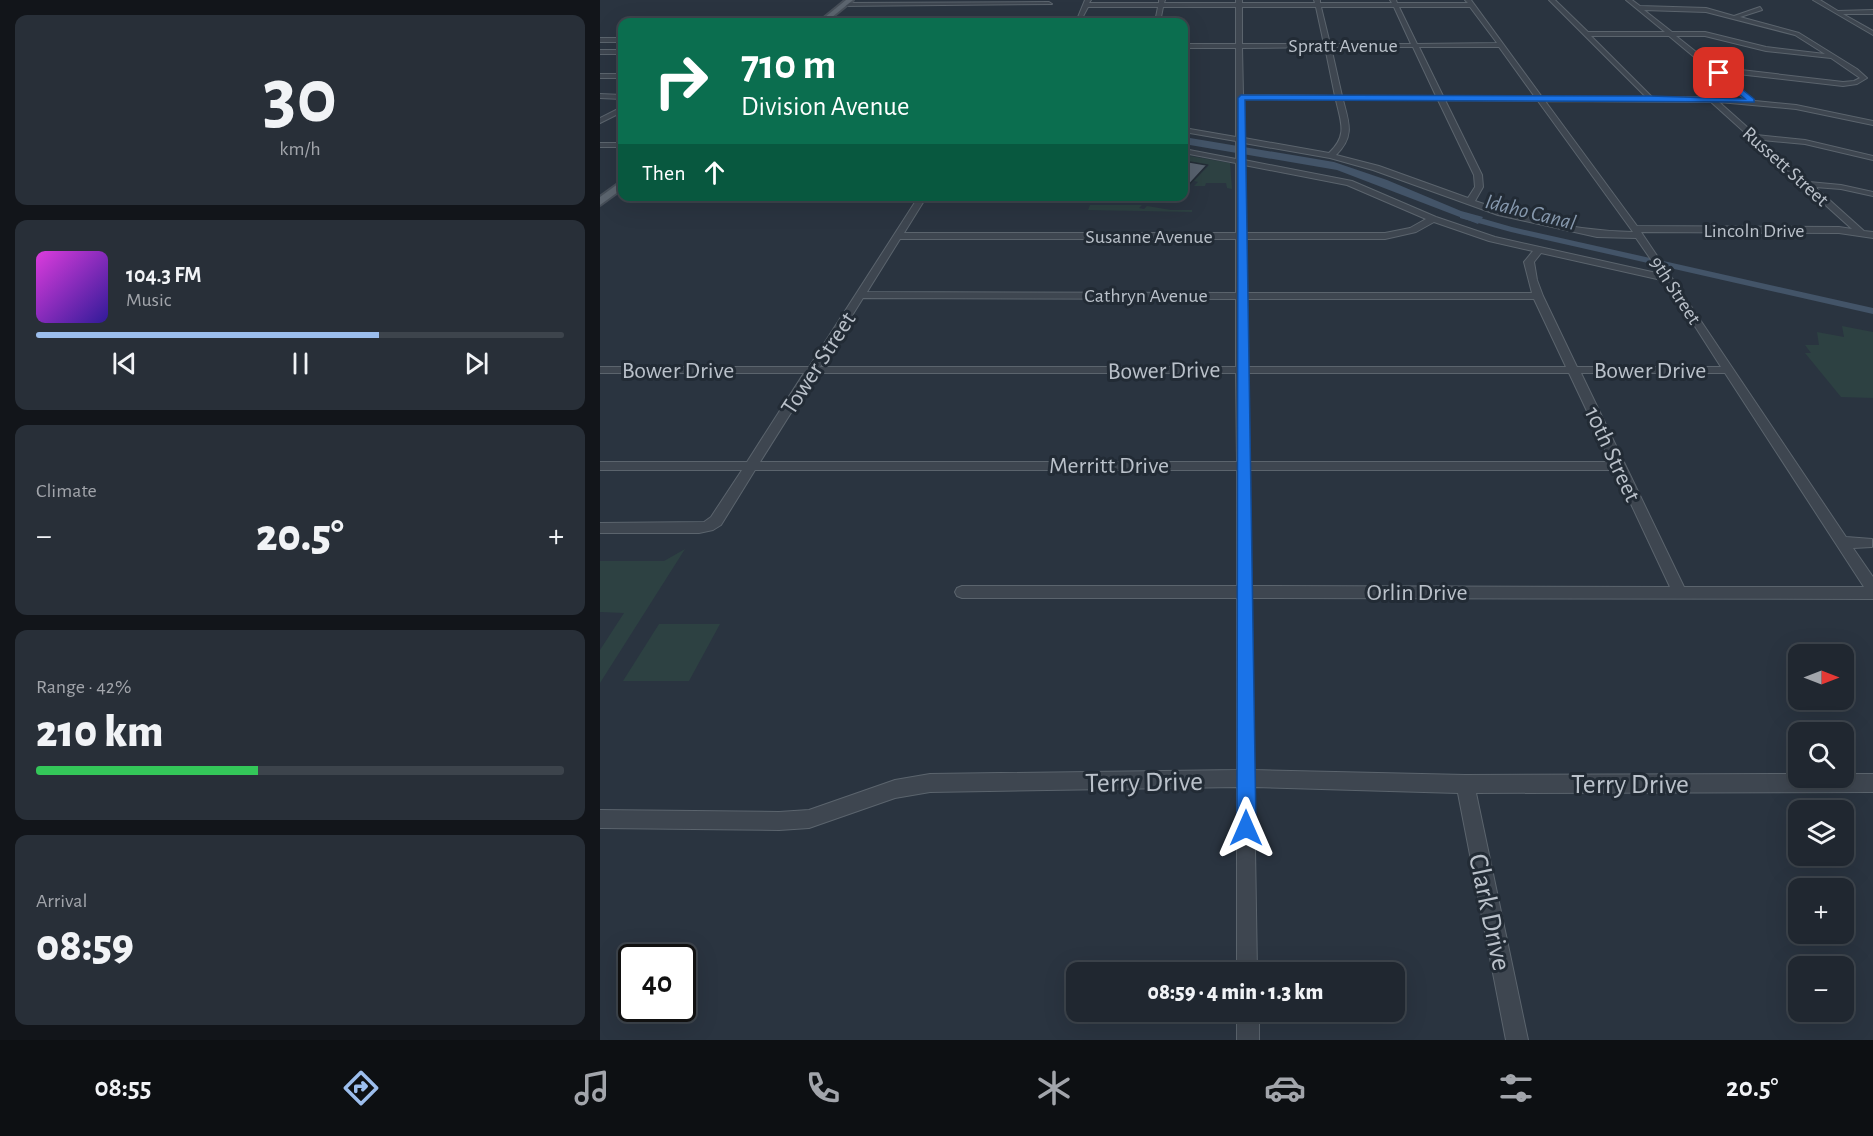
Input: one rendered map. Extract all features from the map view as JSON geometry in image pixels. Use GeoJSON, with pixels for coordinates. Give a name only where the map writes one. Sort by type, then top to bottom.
{"type":"FeatureCollection","features":[{"type":"Feature","properties":{"kind":"main road"},"geometry":{"type":"LineString","coordinates":[[827,18],[847,2]]}},
{"type":"Feature","properties":{"kind":"main road"},"geometry":{"type":"LineString","coordinates":[[600,202],[618,187]]}},
{"type":"Feature","properties":{"kind":"street"},"geometry":{"type":"LineString","coordinates":[[1552,0],[1650,98]]}},
{"type":"Feature","properties":{"kind":"street"},"geometry":{"type":"LineString","coordinates":[[1629,0],[1752,101]]}},
{"type":"Feature","properties":{"kind":"street"},"geometry":{"type":"LineString","coordinates":[[1816,0],[1873,33]]}},
{"type":"Feature","properties":{"kind":"street"},"geometry":{"type":"LineString","coordinates":[[847,2],[879,5],[934,2],[1049,4]]}},
{"type":"Feature","properties":{"kind":"street"},"geometry":{"type":"LineString","coordinates":[[1080,18],[1086,2],[1470,2]]}},
{"type":"Feature","properties":{"kind":"street"},"geometry":{"type":"LineString","coordinates":[[1159,18],[1162,2]]}},
{"type":"Feature","properties":{"kind":"street"},"geometry":{"type":"LineString","coordinates":[[1239,2],[1247,962]]}},
{"type":"Feature","properties":{"kind":"street"},"geometry":{"type":"LineString","coordinates":[[1317,2],[1347,132],[1340,147],[1331,156]]}},
{"type":"Feature","properties":{"kind":"street"},"geometry":{"type":"LineString","coordinates":[[1394,2],[1478,175],[1479,187],[1470,202]]}},
{"type":"Feature","properties":{"kind":"street","name":"9th Street"},"geometry":{"type":"LineString","coordinates":[[1470,2],[1650,250],[1873,591]]}},
{"type":"Feature","properties":{"kind":"street"},"geometry":{"type":"LineString","coordinates":[[1638,8],[1698,8],[1797,34],[1864,78],[1855,83],[1843,84],[1714,69]]}},
{"type":"Feature","properties":{"kind":"street"},"geometry":{"type":"LineString","coordinates":[[1735,17],[1760,9]]}},
{"type":"Feature","properties":{"kind":"street"},"geometry":{"type":"LineString","coordinates":[[1837,12],[1873,12]]}},
{"type":"Feature","properties":{"kind":"street"},"geometry":{"type":"LineString","coordinates":[[1586,34],[1705,34],[1766,49],[1832,56]]}},
{"type":"Feature","properties":{"kind":"street"},"geometry":{"type":"LineString","coordinates":[[600,40],[618,40]]}},
{"type":"Feature","properties":{"kind":"street","name":"Spratt Avenue"},"geometry":{"type":"LineString","coordinates":[[1188,46],[1502,45]]}},
{"type":"Feature","properties":{"kind":"street"},"geometry":{"type":"LineString","coordinates":[[600,52],[618,52]]}},
{"type":"Feature","properties":{"kind":"street"},"geometry":{"type":"LineString","coordinates":[[600,76],[618,76]]}},
{"type":"Feature","properties":{"kind":"street"},"geometry":{"type":"LineString","coordinates":[[1241,98],[1712,99],[1752,101],[1796,107],[1873,123]]}},
{"type":"Feature","properties":{"kind":"street","name":"Russett Street"},"geometry":{"type":"LineString","coordinates":[[1712,99],[1860,232]]}},
{"type":"Feature","properties":{"kind":"street"},"geometry":{"type":"LineString","coordinates":[[600,121],[618,111]]}},
{"type":"Feature","properties":{"kind":"street"},"geometry":{"type":"LineString","coordinates":[[1188,131],[1349,183],[1433,219],[1492,239],[1666,274]]}},
{"type":"Feature","properties":{"kind":"street"},"geometry":{"type":"LineString","coordinates":[[1755,137],[1805,142],[1873,158]]}},
{"type":"Feature","properties":{"kind":"street"},"geometry":{"type":"LineString","coordinates":[[600,145],[618,145]]}},
{"type":"Feature","properties":{"kind":"street"},"geometry":{"type":"LineString","coordinates":[[1188,151],[1241,150],[1331,156],[1376,168],[1498,212],[1604,235],[1644,246],[1650,250]]}},
{"type":"Feature","properties":{"kind":"street"},"geometry":{"type":"LineString","coordinates":[[1806,184],[1842,187],[1873,194]]}},
{"type":"Feature","properties":{"kind":"street","name":"Tower Street"},"geometry":{"type":"LineString","coordinates":[[600,528],[708,526],[716,521],[920,201]]}},
{"type":"Feature","properties":{"kind":"street"},"geometry":{"type":"LineString","coordinates":[[1604,235],[1617,231],[1620,208]]}},
{"type":"Feature","properties":{"kind":"street","name":"Susanne Avenue"},"geometry":{"type":"LineString","coordinates":[[898,236],[1385,236],[1413,230],[1433,219]]}},
{"type":"Feature","properties":{"kind":"street","name":"Lincoln Drive"},"geometry":{"type":"LineString","coordinates":[[1604,235],[1637,232],[1809,230],[1860,232],[1873,235]]}},
{"type":"Feature","properties":{"kind":"street","name":"10th Street"},"geometry":{"type":"LineString","coordinates":[[1539,250],[1529,262],[1538,296],[1680,593]]}},
{"type":"Feature","properties":{"kind":"street","name":"Cathryn Avenue"},"geometry":{"type":"LineString","coordinates":[[861,295],[1538,296]]}},
{"type":"Feature","properties":{"kind":"street","name":"Bower Drive"},"geometry":{"type":"LineString","coordinates":[[600,370],[1043,372],[1243,369],[1728,370]]}},
{"type":"Feature","properties":{"kind":"street","name":"Merritt Drive"},"geometry":{"type":"LineString","coordinates":[[600,466],[1618,466]]}},
{"type":"Feature","properties":{"kind":"street"},"geometry":{"type":"LineString","coordinates":[[1843,542],[1867,543]]}},
{"type":"Feature","properties":{"kind":"street","name":"Orlin Drive"},"geometry":{"type":"LineString","coordinates":[[962,592],[1873,591]]}},
{"type":"Feature","properties":{"kind":"street","name":"Terry Drive"},"geometry":{"type":"LineString","coordinates":[[600,819],[779,821],[809,819],[895,789],[930,783],[1246,778],[1465,784],[1873,783]]}},
{"type":"Feature","properties":{"kind":"street","name":"Clark Drive"},"geometry":{"type":"LineString","coordinates":[[1465,784],[1517,1040]]}},
{"type":"Feature","properties":{"kind":"street"},"geometry":{"type":"LineString","coordinates":[[1248,1022],[1248,1040]]}},
{"type":"Feature","properties":{"kind":"green space"},"geometry":{"type":"Polygon","coordinates":[[[1188,156],[1230,163],[1232,189],[1227,188],[1226,183],[1206,183],[1205,186],[1194,186],[1198,182],[1194,181],[1209,165],[1188,162],[1188,156]]]}},
{"type":"Feature","properties":{"kind":"green space"},"geometry":{"type":"Polygon","coordinates":[[[1090,205],[1142,205],[1139,208],[1144,209],[1147,206],[1171,210],[1192,210],[1192,212],[1088,210],[1090,205]]]}},
{"type":"Feature","properties":{"kind":"green space"},"geometry":{"type":"Polygon","coordinates":[[[1842,326],[1873,332],[1873,398],[1841,397],[1805,353],[1811,353],[1805,345],[1819,345],[1817,332],[1844,337],[1842,326]]]}},
{"type":"Feature","properties":{"kind":"green space"},"geometry":{"type":"Polygon","coordinates":[[[685,549],[600,683],[600,650],[624,613],[600,612],[600,561],[664,561],[685,549]]]}},
{"type":"Feature","properties":{"kind":"green space"},"geometry":{"type":"Polygon","coordinates":[[[659,624],[720,624],[689,681],[623,681],[659,624]]]}},
{"type":"Feature","properties":{"kind":"water","name":"Idaho Canal"},"geometry":{"type":"Polygon","coordinates":[[[1188,138],[1334,162],[1387,180],[1461,211],[1483,217],[1478,224],[1337,170],[1188,145],[1188,138]]]}},
{"type":"Feature","properties":{"kind":"building"},"geometry":{"type":"Polygon","coordinates":[[[1188,162],[1207,165],[1188,186],[1188,162]]]}},
{"type":"Feature","properties":{"kind":"waterway","name":"Idaho Canal"},"geometry":{"type":"LineString","coordinates":[[1463,216],[1511,229],[1873,311]]}},
{"type":"Feature","properties":{"kind":"route"},"geometry":{"type":"LineString","coordinates":[[1246,828],[1241,98],[1490,97],[1752,101],[1719,73]]}}]}
